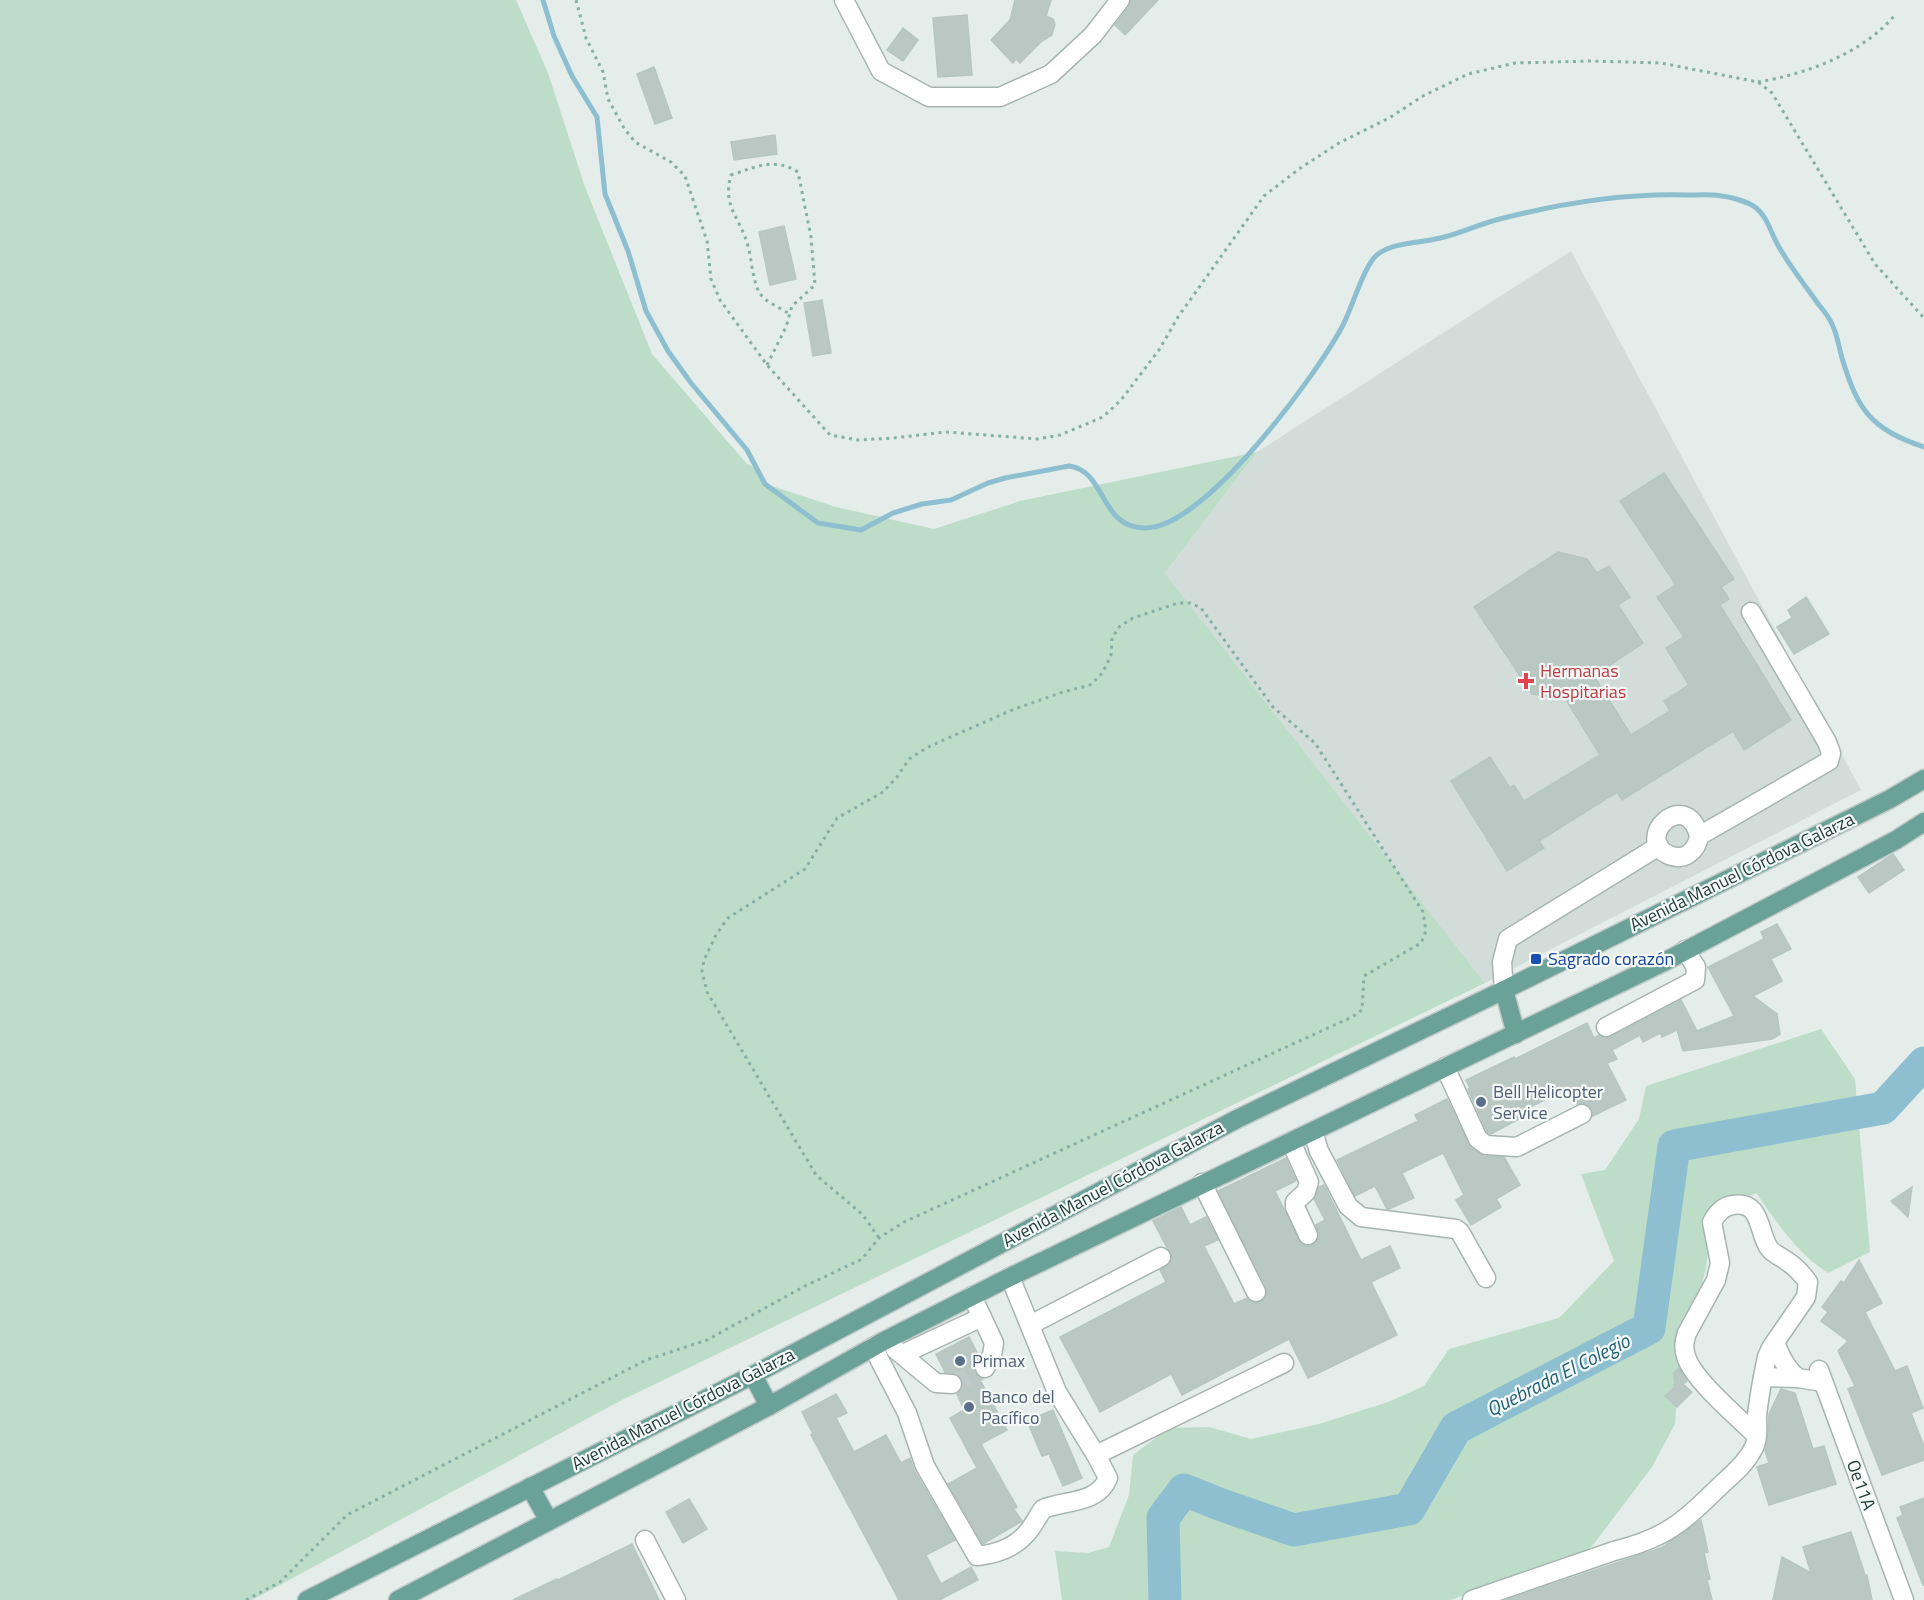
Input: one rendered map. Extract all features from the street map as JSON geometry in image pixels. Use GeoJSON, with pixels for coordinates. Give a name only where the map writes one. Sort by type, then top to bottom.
{"type":"FeatureCollection","features":[{"type":"Feature","properties":{"kind":"main road","name":"Avenida Manuel Córdova Galarza"},"geometry":{"type":"LineString","coordinates":[[308,1600],[753,1375],[1237,1119],[1890,799],[1924,778]]}},
{"type":"Feature","properties":{"kind":"main road","name":"Avenida Manuel Córdova Galarza"},"geometry":{"type":"LineString","coordinates":[[398,1600],[769,1406],[878,1344],[972,1296],[1685,950],[1896,840],[1924,822]]}},
{"type":"Feature","properties":{"kind":"main road"},"geometry":{"type":"LineString","coordinates":[[1504,990],[1516,1034]]}},
{"type":"Feature","properties":{"kind":"main road"},"geometry":{"type":"LineString","coordinates":[[753,1375],[769,1406]]}},
{"type":"Feature","properties":{"kind":"main road"},"geometry":{"type":"LineString","coordinates":[[530,1486],[549,1521]]}},
{"type":"Feature","properties":{"kind":"street"},"geometry":{"type":"LineString","coordinates":[[844,0],[881,71],[929,97],[1000,97],[1051,74],[1093,35],[1120,0]]}},
{"type":"Feature","properties":{"kind":"street"},"geometry":{"type":"LineString","coordinates":[[1700,836],[1829,761],[1831,753],[1827,742],[1751,612]]}},
{"type":"Feature","properties":{"kind":"street"},"geometry":{"type":"LineString","coordinates":[[1673,815],[1682,815],[1691,819],[1697,826],[1700,836],[1698,845],[1683,857],[1674,857],[1665,853],[1659,846],[1657,837],[1658,827],[1673,815]]}},
{"type":"Feature","properties":{"kind":"street"},"geometry":{"type":"LineString","coordinates":[[1504,990],[1502,962],[1508,939],[1659,846]]}},
{"type":"Feature","properties":{"kind":"street"},"geometry":{"type":"LineString","coordinates":[[1606,1026],[1695,980],[1696,967],[1685,950]]}},
{"type":"Feature","properties":{"kind":"street"},"geometry":{"type":"LineString","coordinates":[[1445,1067],[1478,1139],[1486,1145],[1522,1146],[1582,1114]]}},
{"type":"Feature","properties":{"kind":"street"},"geometry":{"type":"LineString","coordinates":[[1313,1132],[1319,1151],[1348,1206],[1355,1212],[1361,1217],[1456,1229],[1460,1232],[1485,1278]]}},
{"type":"Feature","properties":{"kind":"street"},"geometry":{"type":"LineString","coordinates":[[1291,1142],[1309,1182],[1306,1192],[1295,1202],[1295,1207],[1308,1235]]}},
{"type":"Feature","properties":{"kind":"street"},"geometry":{"type":"LineString","coordinates":[[1202,1183],[1256,1292]]}},
{"type":"Feature","properties":{"kind":"street"},"geometry":{"type":"LineString","coordinates":[[1472,1600],[1637,1545],[1670,1531],[1687,1518],[1742,1465],[1753,1451],[1757,1436],[1757,1416],[1767,1357],[1806,1297],[1808,1282],[1801,1273],[1767,1247],[1758,1218],[1751,1209],[1739,1204],[1721,1210],[1712,1222],[1720,1263],[1716,1280],[1684,1342],[1685,1354],[1695,1372],[1757,1436]]}},
{"type":"Feature","properties":{"kind":"street"},"geometry":{"type":"LineString","coordinates":[[1030,1324],[1161,1257]]}},
{"type":"Feature","properties":{"kind":"street"},"geometry":{"type":"LineString","coordinates":[[878,1344],[908,1413],[925,1466],[977,1556],[994,1554],[1008,1547],[1026,1534],[1043,1509],[1086,1497],[1104,1487],[1108,1478],[1057,1392],[1010,1277]]}},
{"type":"Feature","properties":{"kind":"street"},"geometry":{"type":"LineString","coordinates":[[972,1296],[994,1343],[992,1355],[985,1368]]}},
{"type":"Feature","properties":{"kind":"street"},"geometry":{"type":"LineString","coordinates":[[903,1354],[982,1317]]}},
{"type":"Feature","properties":{"kind":"street"},"geometry":{"type":"LineString","coordinates":[[1775,1342],[1780,1356],[1791,1373],[1798,1378]]}},
{"type":"Feature","properties":{"kind":"street"},"geometry":{"type":"LineString","coordinates":[[878,1344],[903,1354],[936,1383],[952,1384]]}},
{"type":"Feature","properties":{"kind":"street"},"geometry":{"type":"LineString","coordinates":[[1096,1455],[1284,1362]]}},
{"type":"Feature","properties":{"kind":"street","name":"Oe11A"},"geometry":{"type":"LineString","coordinates":[[1798,1378],[1821,1376],[1904,1600]]}},
{"type":"Feature","properties":{"kind":"street"},"geometry":{"type":"LineString","coordinates":[[1763,1377],[1798,1378]]}},
{"type":"Feature","properties":{"kind":"street"},"geometry":{"type":"LineString","coordinates":[[645,1540],[676,1600]]}},
{"type":"Feature","properties":{"kind":"path"},"geometry":{"type":"LineString","coordinates":[[576,0],[586,38],[603,72],[608,99],[624,128],[635,142],[671,162],[685,176],[707,241],[711,279],[720,300],[767,365],[830,435],[858,440],[946,432],[1038,439],[1060,435],[1103,417],[1121,400],[1159,350],[1184,308],[1264,196],[1339,143],[1389,118],[1423,96],[1468,74],[1515,63],[1591,61],[1660,63],[1758,82],[1795,75],[1829,61],[1873,37],[1895,15]]}},
{"type":"Feature","properties":{"kind":"path"},"geometry":{"type":"LineString","coordinates":[[1758,82],[1772,93],[1875,264],[1924,318]]}},
{"type":"Feature","properties":{"kind":"path"},"geometry":{"type":"LineString","coordinates":[[767,365],[786,327],[792,306],[815,285],[811,237],[798,172],[786,164],[770,164],[731,175],[727,190],[732,211],[748,244],[759,292],[789,314]]}},
{"type":"Feature","properties":{"kind":"path"},"geometry":{"type":"LineString","coordinates":[[246,1600],[280,1582],[347,1515],[646,1360],[707,1340],[805,1286],[862,1259],[879,1238],[904,1222],[1352,1017],[1362,1010],[1364,976],[1421,943],[1426,931],[1423,912],[1315,743],[1273,707],[1201,608],[1190,603],[1178,603],[1133,618],[1119,627],[1112,638],[1111,655],[1106,666],[1100,676],[1090,685],[1062,692],[1012,710],[928,747],[909,759],[883,792],[837,818],[805,869],[728,918],[716,935],[704,960],[702,971],[707,992],[816,1175],[863,1215],[879,1238]]}},
{"type":"Feature","properties":{"kind":"shaded area","name":"Hermanas Hospitarias"},"geometry":{"type":"Polygon","coordinates":[[[1571,251],[1861,790],[1485,983],[1165,573],[1257,452],[1571,251]]]}},
{"type":"Feature","properties":{"kind":"green space"},"geometry":{"type":"Polygon","coordinates":[[[0,0],[516,0],[548,73],[585,187],[652,354],[747,464],[756,468],[766,484],[836,507],[934,529],[1020,501],[1257,452],[1165,573],[1485,983],[618,1402],[252,1600],[0,1600],[0,0]]]}},
{"type":"Feature","properties":{"kind":"green space"},"geometry":{"type":"Polygon","coordinates":[[[1821,1029],[1855,1079],[1870,1252],[1828,1273],[1797,1247],[1756,1193],[1731,1204],[1710,1236],[1706,1268],[1679,1372],[1675,1424],[1652,1467],[1593,1545],[1574,1559],[1450,1600],[1062,1600],[1055,1551],[1088,1553],[1109,1547],[1129,1495],[1133,1455],[1169,1428],[1209,1427],[1251,1439],[1319,1424],[1388,1402],[1424,1386],[1449,1349],[1559,1318],[1614,1261],[1581,1174],[1605,1170],[1639,1119],[1646,1086],[1821,1029]]]}},
{"type":"Feature","properties":{"kind":"building"},"geometry":{"type":"Polygon","coordinates":[[[1015,0],[1051,0],[1046,16],[1053,19],[1055,24],[1052,35],[1042,41],[1020,63],[1016,59],[1013,63],[991,40],[1010,20],[1015,0]]]}},
{"type":"Feature","properties":{"kind":"building"},"geometry":{"type":"Polygon","coordinates":[[[1131,0],[1158,0],[1125,35],[1115,25],[1129,7],[1131,0]]]}},
{"type":"Feature","properties":{"kind":"building"},"geometry":{"type":"Polygon","coordinates":[[[967,15],[972,75],[938,77],[933,18],[967,15]]]}},
{"type":"Feature","properties":{"kind":"building"},"geometry":{"type":"Polygon","coordinates":[[[903,28],[918,40],[903,61],[887,50],[903,28]]]}},
{"type":"Feature","properties":{"kind":"building"},"geometry":{"type":"Polygon","coordinates":[[[654,67],[672,118],[655,124],[637,74],[654,67]]]}},
{"type":"Feature","properties":{"kind":"building"},"geometry":{"type":"Polygon","coordinates":[[[775,135],[777,154],[734,160],[731,142],[775,135]]]}},
{"type":"Feature","properties":{"kind":"building"},"geometry":{"type":"Polygon","coordinates":[[[784,226],[796,279],[770,285],[759,232],[784,226]]]}},
{"type":"Feature","properties":{"kind":"building"},"geometry":{"type":"Polygon","coordinates":[[[822,300],[831,353],[813,356],[804,303],[822,300]]]}},
{"type":"Feature","properties":{"kind":"building"},"geometry":{"type":"Polygon","coordinates":[[[1664,473],[1734,579],[1721,587],[1729,599],[1720,605],[1791,720],[1744,750],[1733,731],[1622,800],[1617,792],[1539,841],[1544,848],[1507,871],[1451,781],[1490,757],[1510,788],[1514,785],[1524,801],[1600,755],[1565,698],[1532,694],[1474,607],[1558,552],[1587,559],[1597,573],[1609,566],[1630,597],[1618,605],[1643,643],[1594,676],[1631,735],[1670,711],[1664,701],[1689,685],[1666,648],[1684,637],[1657,597],[1676,585],[1620,501],[1664,473]]]}},
{"type":"Feature","properties":{"kind":"building"},"geometry":{"type":"Polygon","coordinates":[[[1806,597],[1829,634],[1794,654],[1777,627],[1792,618],[1788,610],[1806,597]]]}},
{"type":"Feature","properties":{"kind":"building"},"geometry":{"type":"Polygon","coordinates":[[[1893,854],[1904,870],[1869,893],[1858,877],[1893,854]]]}},
{"type":"Feature","properties":{"kind":"building"},"geometry":{"type":"Polygon","coordinates":[[[1777,924],[1791,949],[1771,959],[1782,981],[1753,996],[1777,1014],[1780,1034],[1772,1039],[1683,1051],[1677,1030],[1662,1037],[1660,1033],[1643,1042],[1640,1035],[1612,1050],[1617,1059],[1607,1063],[1626,1100],[1593,1116],[1589,1105],[1577,1104],[1569,1088],[1518,1113],[1521,1118],[1491,1134],[1487,1132],[1466,1080],[1514,1057],[1515,1059],[1587,1023],[1594,1038],[1599,1035],[1605,1038],[1611,1037],[1681,1000],[1697,1031],[1734,1016],[1708,967],[1764,939],[1761,932],[1777,924]]]}},
{"type":"Feature","properties":{"kind":"building"},"geometry":{"type":"Polygon","coordinates":[[[1447,1099],[1471,1148],[1485,1156],[1504,1157],[1520,1185],[1496,1199],[1501,1207],[1471,1225],[1456,1200],[1464,1195],[1443,1153],[1402,1173],[1414,1198],[1387,1209],[1375,1186],[1355,1196],[1337,1160],[1418,1121],[1415,1115],[1447,1099]]]}},
{"type":"Feature","properties":{"kind":"building"},"geometry":{"type":"Polygon","coordinates":[[[1286,1158],[1296,1181],[1275,1191],[1301,1244],[1308,1246],[1317,1241],[1319,1235],[1316,1225],[1325,1220],[1314,1199],[1319,1187],[1324,1185],[1361,1260],[1390,1246],[1400,1268],[1371,1282],[1397,1335],[1308,1378],[1289,1339],[1182,1395],[1171,1374],[1100,1412],[1060,1337],[1166,1282],[1160,1270],[1170,1264],[1172,1257],[1153,1221],[1181,1207],[1190,1225],[1206,1217],[1218,1240],[1204,1246],[1234,1304],[1247,1298],[1255,1303],[1261,1302],[1267,1293],[1266,1287],[1218,1191],[1286,1158]]]}},
{"type":"Feature","properties":{"kind":"building"},"geometry":{"type":"Polygon","coordinates":[[[1912,1187],[1908,1217],[1891,1201],[1912,1187]]]}},
{"type":"Feature","properties":{"kind":"building"},"geometry":{"type":"Polygon","coordinates":[[[1859,1260],[1882,1303],[1865,1312],[1895,1371],[1907,1366],[1923,1408],[1911,1413],[1924,1446],[1924,1460],[1882,1475],[1848,1389],[1855,1386],[1838,1351],[1848,1341],[1821,1321],[1828,1312],[1822,1307],[1841,1281],[1844,1283],[1859,1260]]]}},
{"type":"Feature","properties":{"kind":"building"},"geometry":{"type":"Polygon","coordinates":[[[969,1337],[979,1356],[974,1368],[975,1373],[983,1379],[980,1380],[1007,1430],[981,1444],[1017,1507],[1014,1509],[1022,1521],[983,1544],[948,1484],[977,1468],[950,1418],[964,1410],[957,1394],[962,1390],[962,1380],[958,1374],[945,1372],[936,1354],[969,1337]]]}},
{"type":"Feature","properties":{"kind":"building"},"geometry":{"type":"Polygon","coordinates":[[[1679,1368],[1687,1381],[1683,1384],[1692,1392],[1677,1407],[1665,1396],[1675,1387],[1674,1373],[1679,1368]]]}},
{"type":"Feature","properties":{"kind":"building"},"geometry":{"type":"Polygon","coordinates":[[[1781,1389],[1795,1393],[1813,1449],[1824,1446],[1836,1484],[1769,1505],[1757,1467],[1769,1463],[1765,1451],[1769,1414],[1781,1389]]]}},
{"type":"Feature","properties":{"kind":"building"},"geometry":{"type":"Polygon","coordinates":[[[836,1394],[847,1413],[836,1418],[854,1452],[886,1435],[901,1463],[910,1458],[915,1472],[955,1540],[926,1555],[941,1584],[971,1567],[978,1580],[939,1600],[899,1600],[811,1435],[813,1434],[802,1412],[836,1394]]]}},
{"type":"Feature","properties":{"kind":"building"},"geometry":{"type":"Polygon","coordinates":[[[1053,1410],[1082,1478],[1063,1486],[1049,1454],[1042,1456],[1027,1421],[1053,1410]]]}},
{"type":"Feature","properties":{"kind":"building"},"geometry":{"type":"Polygon","coordinates":[[[1924,1498],[1923,1585],[1897,1518],[1903,1515],[1900,1507],[1924,1498]]]}},
{"type":"Feature","properties":{"kind":"building"},"geometry":{"type":"Polygon","coordinates":[[[689,1499],[707,1529],[683,1543],[666,1512],[689,1499]]]}},
{"type":"Feature","properties":{"kind":"building"},"geometry":{"type":"Polygon","coordinates":[[[1701,1520],[1708,1552],[1704,1553],[1712,1600],[1506,1600],[1661,1548],[1701,1520]]]}},
{"type":"Feature","properties":{"kind":"building"},"geometry":{"type":"Polygon","coordinates":[[[1851,1532],[1865,1575],[1867,1575],[1872,1600],[1773,1600],[1782,1557],[1811,1573],[1803,1547],[1851,1532]]]}},
{"type":"Feature","properties":{"kind":"building"},"geometry":{"type":"Polygon","coordinates":[[[632,1544],[659,1600],[513,1600],[558,1580],[632,1544]]]}},
{"type":"Feature","properties":{"kind":"waterway"},"geometry":{"type":"LineString","coordinates":[[543,0],[554,36],[572,76],[597,117],[605,194],[628,251],[646,311],[668,351],[691,383],[747,450],[765,484],[818,523],[861,530],[893,513],[922,504],[951,500],[988,483],[1069,466],[1081,470],[1090,478],[1111,510],[1119,519],[1131,526],[1146,528],[1170,521],[1198,503],[1227,477],[1284,412],[1342,327],[1363,277],[1378,254],[1392,247],[1433,240],[1519,214],[1591,201],[1639,196],[1718,195],[1755,207],[1766,221],[1788,262],[1831,321],[1848,376],[1861,405],[1879,425],[1891,433],[1924,447]]}},
{"type":"Feature","properties":{"kind":"waterway","name":"Quebrada El Colegio"},"geometry":{"type":"LineString","coordinates":[[1165,1600],[1163,1518],[1184,1490],[1294,1530],[1409,1509],[1456,1428],[1649,1328],[1674,1146],[1883,1108],[1924,1063]]}},
{"type":"Feature","properties":{"kind":"tunnel"},"geometry":{"type":"LineString","coordinates":[[952,1384],[985,1368]]}},
{"type":"Feature","properties":{"kind":"place","name":"Hermanas Hospitarias"},"geometry":{"type":"Point","coordinates":[1526,681]}},
{"type":"Feature","properties":{"kind":"place","name":"Sagrado corazón"},"geometry":{"type":"Point","coordinates":[1536,959]}},
{"type":"Feature","properties":{"kind":"place","name":"Bell Helicopter Service"},"geometry":{"type":"Point","coordinates":[1481,1102]}},
{"type":"Feature","properties":{"kind":"place","name":"Primax"},"geometry":{"type":"Point","coordinates":[960,1361]}},
{"type":"Feature","properties":{"kind":"place","name":"Banco del Pacífico"},"geometry":{"type":"Point","coordinates":[969,1407]}}]}
